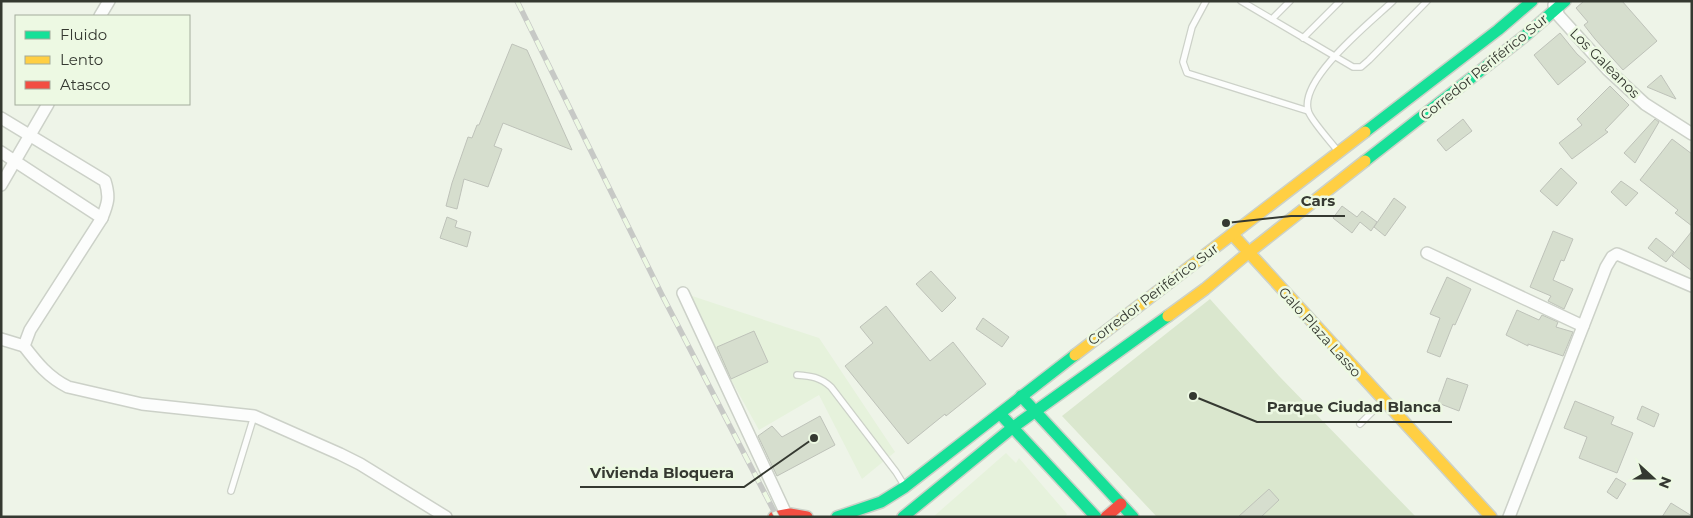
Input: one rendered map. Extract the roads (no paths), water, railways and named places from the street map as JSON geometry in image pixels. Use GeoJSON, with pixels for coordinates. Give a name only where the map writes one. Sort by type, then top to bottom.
{"type":"FeatureCollection","features":[{"type":"Feature","properties":{"kind":"main road","name":"Corredor Periférico Sur"},"geometry":{"type":"LineString","coordinates":[[837,517],[881,502],[905,487],[1498,30],[1532,1]]}},
{"type":"Feature","properties":{"kind":"main road","name":"Corredor Periférico Sur"},"geometry":{"type":"LineString","coordinates":[[903,517],[1012,428],[1205,289],[1248,253],[1518,41],[1558,4]]}},
{"type":"Feature","properties":{"kind":"main road","name":"Galo Plaza Lasso"},"geometry":{"type":"LineString","coordinates":[[1232,234],[1491,517]]}},
{"type":"Feature","properties":{"kind":"main road"},"geometry":{"type":"LineString","coordinates":[[1021,396],[1133,517]]}},
{"type":"Feature","properties":{"kind":"main road"},"geometry":{"type":"LineString","coordinates":[[1000,414],[1096,517]]}},
{"type":"Feature","properties":{"kind":"main road"},"geometry":{"type":"LineString","coordinates":[[1106,517],[1121,504]]}},
{"type":"Feature","properties":{"kind":"main road"},"geometry":{"type":"LineString","coordinates":[[774,517],[786,514],[807,517]]}},
{"type":"Feature","properties":{"kind":"street"},"geometry":{"type":"LineString","coordinates":[[101,15],[109,1]]}},
{"type":"Feature","properties":{"kind":"street","name":"Los Galeanos"},"geometry":{"type":"LineString","coordinates":[[1558,4],[1559,16],[1614,76],[1645,104],[1692,134]]}},
{"type":"Feature","properties":{"kind":"street"},"geometry":{"type":"LineString","coordinates":[[1,184],[47,105]]}},
{"type":"Feature","properties":{"kind":"street"},"geometry":{"type":"LineString","coordinates":[[1,118],[106,182],[109,200],[102,218],[30,330],[24,346]]}},
{"type":"Feature","properties":{"kind":"street"},"geometry":{"type":"LineString","coordinates":[[1,152],[102,218]]}},
{"type":"Feature","properties":{"kind":"street"},"geometry":{"type":"LineString","coordinates":[[1428,253],[1583,326]]}},
{"type":"Feature","properties":{"kind":"street"},"geometry":{"type":"LineString","coordinates":[[1509,517],[1606,266],[1612,257],[1618,254],[1692,286]]}},
{"type":"Feature","properties":{"kind":"street"},"geometry":{"type":"LineString","coordinates":[[683,294],[786,514]]}},
{"type":"Feature","properties":{"kind":"street"},"geometry":{"type":"LineString","coordinates":[[1,340],[24,346],[43,371],[68,387],[142,404],[254,416],[360,464],[446,517]]}},
{"type":"Feature","properties":{"kind":"lane"},"geometry":{"type":"LineString","coordinates":[[1206,1],[1192,27],[1183,62],[1187,73],[1308,111]]}},
{"type":"Feature","properties":{"kind":"lane"},"geometry":{"type":"LineString","coordinates":[[1272,19],[1290,1]]}},
{"type":"Feature","properties":{"kind":"lane"},"geometry":{"type":"LineString","coordinates":[[1303,38],[1340,1]]}},
{"type":"Feature","properties":{"kind":"lane"},"geometry":{"type":"LineString","coordinates":[[1338,152],[1308,111],[1307,97],[1317,78],[1334,56],[1394,1]]}},
{"type":"Feature","properties":{"kind":"lane"},"geometry":{"type":"LineString","coordinates":[[1244,2],[1353,67],[1361,67],[1427,1]]}},
{"type":"Feature","properties":{"kind":"lane"},"geometry":{"type":"LineString","coordinates":[[797,375],[814,376],[824,380],[832,387],[896,472],[905,487]]}},
{"type":"Feature","properties":{"kind":"lane"},"geometry":{"type":"LineString","coordinates":[[1360,424],[1383,400]]}},
{"type":"Feature","properties":{"kind":"lane"},"geometry":{"type":"LineString","coordinates":[[231,491],[254,416]]}},
{"type":"Feature","properties":{"kind":"railway"},"geometry":{"type":"LineString","coordinates":[[517,1],[662,295],[777,517]]}},
{"type":"Feature","properties":{"kind":"place","name":"Cars"},"geometry":{"type":"Point","coordinates":[1226,223]}},
{"type":"Feature","properties":{"kind":"place","name":"Parque Ciudad Blanca"},"geometry":{"type":"Point","coordinates":[1193,396]}},
{"type":"Feature","properties":{"kind":"place","name":"Vivienda Bloquera"},"geometry":{"type":"Point","coordinates":[814,438]}}]}
